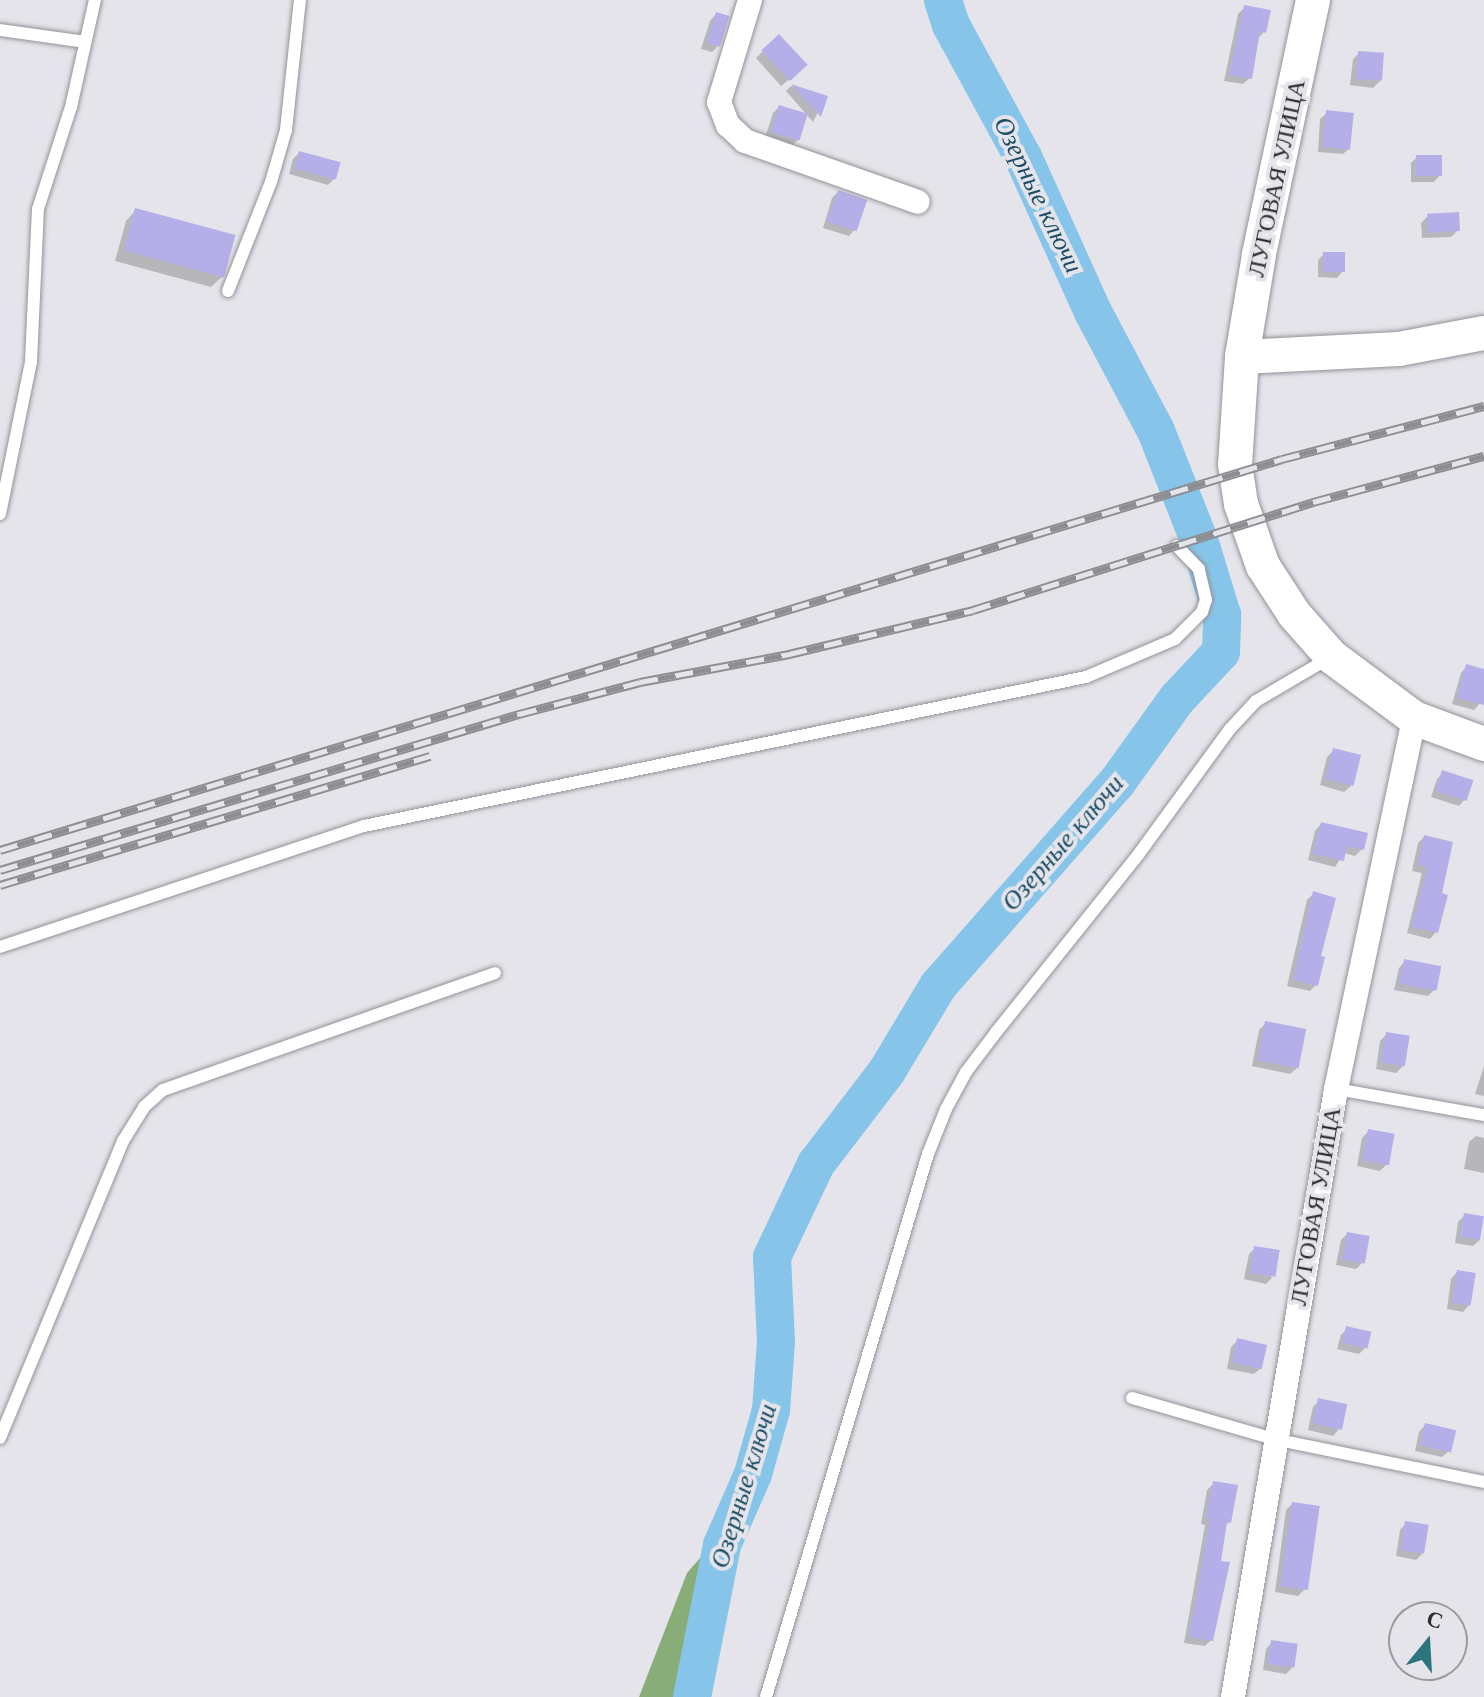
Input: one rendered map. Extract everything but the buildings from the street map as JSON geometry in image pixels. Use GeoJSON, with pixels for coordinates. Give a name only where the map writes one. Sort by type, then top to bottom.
{"type":"FeatureCollection","features":[{"type":"Feature","properties":{"kind":"main road","name":"ЛУГОВАЯ УЛИЦА"},"geometry":{"type":"LineString","coordinates":[[1313,0],[1259,255],[1242,357],[1235,464],[1241,504],[1263,566],[1294,614],[1332,657],[1414,718],[1484,744]]}},
{"type":"Feature","properties":{"kind":"main road"},"geometry":{"type":"LineString","coordinates":[[1242,357],[1399,349],[1484,333]]}},
{"type":"Feature","properties":{"kind":"street"},"geometry":{"type":"LineString","coordinates":[[750,0],[719,102],[728,125],[745,141],[918,202]]}},
{"type":"Feature","properties":{"kind":"street","name":"ЛУГОВАЯ УЛИЦА"},"geometry":{"type":"LineString","coordinates":[[1233,1697],[1274,1439],[1336,1089],[1414,718]]}},
{"type":"Feature","properties":{"kind":"lane"},"geometry":{"type":"LineString","coordinates":[[0,514],[31,362],[38,209],[71,107],[95,0]]}},
{"type":"Feature","properties":{"kind":"lane"},"geometry":{"type":"LineString","coordinates":[[228,291],[271,182],[286,130],[300,0]]}},
{"type":"Feature","properties":{"kind":"lane"},"geometry":{"type":"LineString","coordinates":[[0,30],[85,42]]}},
{"type":"Feature","properties":{"kind":"lane"},"geometry":{"type":"LineString","coordinates":[[0,947],[364,826],[1086,677],[1175,639],[1202,612],[1206,600],[1199,569],[1177,546]]}},
{"type":"Feature","properties":{"kind":"lane"},"geometry":{"type":"LineString","coordinates":[[766,1697],[928,1154],[946,1109],[966,1072],[1138,855],[1230,729],[1256,701],[1332,657]]}},
{"type":"Feature","properties":{"kind":"lane"},"geometry":{"type":"LineString","coordinates":[[0,1438],[123,1141],[144,1107],[163,1090],[495,973]]}},
{"type":"Feature","properties":{"kind":"lane"},"geometry":{"type":"LineString","coordinates":[[1336,1089],[1484,1115]]}},
{"type":"Feature","properties":{"kind":"lane"},"geometry":{"type":"LineString","coordinates":[[1132,1398],[1274,1439],[1484,1482]]}},
{"type":"Feature","properties":{"kind":"green space"},"geometry":{"type":"Polygon","coordinates":[[[708,1549],[724,1551],[731,1566],[704,1697],[639,1697],[687,1573],[708,1549]]]}},
{"type":"Feature","properties":{"kind":"waterway","name":"Озерные ключи"},"geometry":{"type":"LineString","coordinates":[[692,1697],[722,1545],[753,1474],[771,1410],[776,1342],[772,1257],[816,1164],[887,1071],[938,986],[1118,781],[1177,699],[1221,652],[1222,615],[1199,540],[1156,431],[1093,312],[1024,159],[951,25],[943,0]]}},
{"type":"Feature","properties":{"kind":"railway"},"geometry":{"type":"LineString","coordinates":[[0,850],[1282,459],[1484,406]]}},
{"type":"Feature","properties":{"kind":"railway"},"geometry":{"type":"LineString","coordinates":[[0,870],[519,714],[640,682],[789,654],[973,610],[1313,502],[1484,456]]}},
{"type":"Feature","properties":{"kind":"railway"},"geometry":{"type":"LineString","coordinates":[[0,885],[430,756]]}}]}
